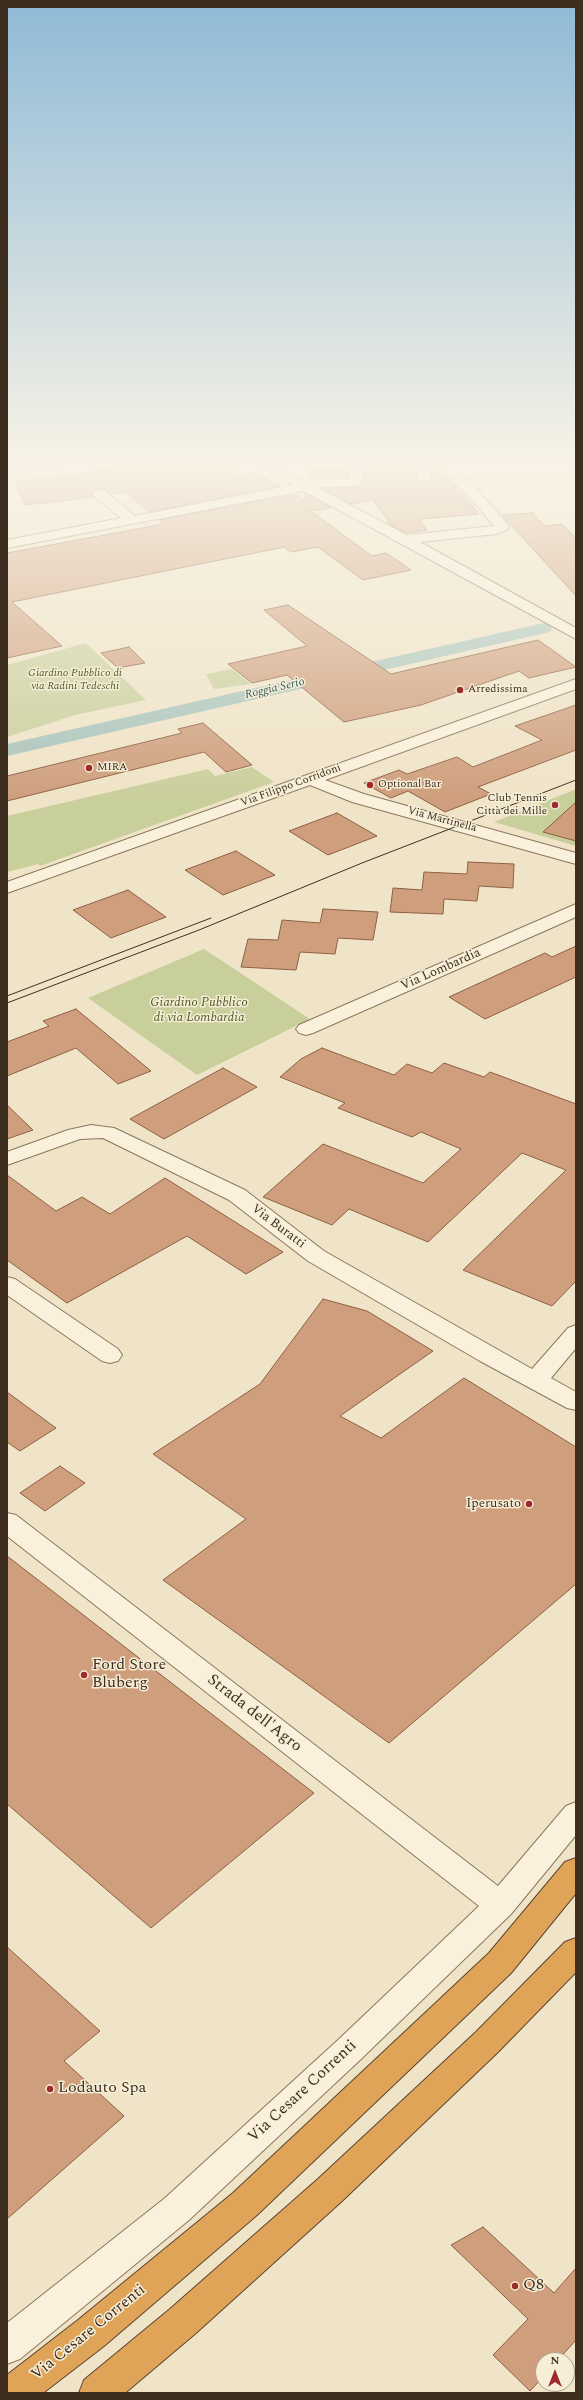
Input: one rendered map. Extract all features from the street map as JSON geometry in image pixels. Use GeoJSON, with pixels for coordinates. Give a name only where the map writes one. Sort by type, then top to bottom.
{"type":"FeatureCollection","features":[{"type":"Feature","properties":{"kind":"highway","name":"Via Cesare Correnti"},"geometry":{"type":"LineString","coordinates":[[13,2393],[92,2333],[245,2204],[500,1963],[576,1871]]}},
{"type":"Feature","properties":{"kind":"highway"},"geometry":{"type":"LineString","coordinates":[[97,2393],[183,2321],[330,2190],[487,2042],[576,1951]]}},
{"type":"Feature","properties":{"kind":"street"},"geometry":{"type":"LineString","coordinates":[[467,575],[576,634]]}},
{"type":"Feature","properties":{"kind":"street","name":"Via Filippo Corridoni"},"geometry":{"type":"LineString","coordinates":[[7,888],[576,684]]}},
{"type":"Feature","properties":{"kind":"street","name":"Via Martinella"},"geometry":{"type":"LineString","coordinates":[[309,779],[358,798],[477,829],[576,859]]}},
{"type":"Feature","properties":{"kind":"street","name":"Via Lombardia"},"geometry":{"type":"LineString","coordinates":[[306,1029],[576,910]]}},
{"type":"Feature","properties":{"kind":"street","name":"Via Buratti"},"geometry":{"type":"LineString","coordinates":[[7,1159],[75,1134],[91,1131],[106,1132],[237,1195],[316,1256],[488,1355],[576,1402]]}},
{"type":"Feature","properties":{"kind":"street"},"geometry":{"type":"LineString","coordinates":[[7,1284],[110,1355]]}},
{"type":"Feature","properties":{"kind":"street"},"geometry":{"type":"LineString","coordinates":[[536,1380],[576,1333]]}},
{"type":"Feature","properties":{"kind":"street","name":"Strada dell'Agro"},"geometry":{"type":"LineString","coordinates":[[7,1522],[500,1905]]}},
{"type":"Feature","properties":{"kind":"street","name":"Via Cesare Correnti"},"geometry":{"type":"LineString","coordinates":[[7,2346],[177,2209],[349,2050],[500,1905],[576,1814]]}},
{"type":"Feature","properties":{"kind":"green space","name":"Giardino Pubblico di via Radini Tedeschi"},"geometry":{"type":"Polygon","coordinates":[[[86,643],[146,700],[75,715],[7,737],[7,665],[86,643]]]}},
{"type":"Feature","properties":{"kind":"green space"},"geometry":{"type":"Polygon","coordinates":[[[232,669],[251,684],[214,689],[206,674],[232,669]]]}},
{"type":"Feature","properties":{"kind":"green space"},"geometry":{"type":"Polygon","coordinates":[[[252,767],[274,782],[40,866],[38,864],[7,872],[7,816],[208,769],[215,776],[252,767]]]}},
{"type":"Feature","properties":{"kind":"green space","name":"Club Tennis Città dei Mille"},"geometry":{"type":"Polygon","coordinates":[[[576,789],[576,846],[494,822],[576,789]]]}},
{"type":"Feature","properties":{"kind":"green space","name":"Giardino Pubblico di via Lombardia"},"geometry":{"type":"Polygon","coordinates":[[[204,949],[310,1019],[197,1075],[88,998],[204,949]]]}},
{"type":"Feature","properties":{"kind":"building"},"geometry":{"type":"Polygon","coordinates":[[[7,575],[146,575],[12,602],[62,646],[7,658],[7,575]]]}},
{"type":"Feature","properties":{"kind":"building"},"geometry":{"type":"Polygon","coordinates":[[[356,575],[387,575],[363,580],[356,575]]]}},
{"type":"Feature","properties":{"kind":"building"},"geometry":{"type":"Polygon","coordinates":[[[557,575],[576,575],[576,596],[557,575]]]}},
{"type":"Feature","properties":{"kind":"building"},"geometry":{"type":"Polygon","coordinates":[[[288,605],[391,674],[538,640],[576,667],[529,678],[519,671],[421,705],[344,722],[287,675],[252,683],[228,664],[307,646],[264,610],[288,605]]]}},
{"type":"Feature","properties":{"kind":"building"},"geometry":{"type":"Polygon","coordinates":[[[129,647],[145,663],[118,668],[101,653],[129,647]]]}},
{"type":"Feature","properties":{"kind":"building"},"geometry":{"type":"Polygon","coordinates":[[[576,705],[576,750],[478,787],[491,794],[445,812],[408,791],[391,798],[364,783],[399,770],[407,774],[457,757],[473,767],[542,740],[515,726],[576,705]]]}},
{"type":"Feature","properties":{"kind":"building","name":"MIRA"},"geometry":{"type":"Polygon","coordinates":[[[203,723],[252,765],[226,772],[204,752],[7,801],[7,776],[182,733],[178,729],[203,723]]]}},
{"type":"Feature","properties":{"kind":"building"},"geometry":{"type":"Polygon","coordinates":[[[576,802],[576,841],[543,832],[576,802]]]}},
{"type":"Feature","properties":{"kind":"building"},"geometry":{"type":"Polygon","coordinates":[[[337,813],[377,836],[328,855],[289,831],[337,813]]]}},
{"type":"Feature","properties":{"kind":"building"},"geometry":{"type":"Polygon","coordinates":[[[236,851],[275,875],[223,895],[185,870],[236,851]]]}},
{"type":"Feature","properties":{"kind":"building"},"geometry":{"type":"Polygon","coordinates":[[[468,862],[514,864],[513,888],[479,886],[477,901],[444,899],[443,914],[390,912],[393,888],[422,890],[424,872],[467,874],[468,862]]]}},
{"type":"Feature","properties":{"kind":"building"},"geometry":{"type":"Polygon","coordinates":[[[128,890],[166,917],[111,938],[73,910],[128,890]]]}},
{"type":"Feature","properties":{"kind":"building"},"geometry":{"type":"Polygon","coordinates":[[[323,909],[378,912],[373,940],[338,938],[335,954],[300,952],[296,970],[241,967],[248,939],[278,940],[282,920],[320,923],[323,909]]]}},
{"type":"Feature","properties":{"kind":"building"},"geometry":{"type":"Polygon","coordinates":[[[576,946],[576,977],[485,1019],[449,997],[545,953],[552,957],[576,946]]]}},
{"type":"Feature","properties":{"kind":"building"},"geometry":{"type":"Polygon","coordinates":[[[76,1009],[151,1071],[118,1084],[76,1048],[7,1076],[7,1042],[49,1026],[43,1021],[76,1009]]]}},
{"type":"Feature","properties":{"kind":"building"},"geometry":{"type":"Polygon","coordinates":[[[322,1048],[394,1075],[407,1064],[432,1073],[444,1063],[484,1077],[490,1072],[576,1104],[576,1281],[552,1306],[463,1270],[566,1170],[522,1153],[428,1242],[349,1209],[332,1225],[263,1197],[323,1144],[423,1183],[461,1149],[421,1132],[412,1137],[338,1108],[345,1103],[280,1077],[301,1059],[322,1048]]]}},
{"type":"Feature","properties":{"kind":"building"},"geometry":{"type":"Polygon","coordinates":[[[223,1068],[257,1087],[164,1139],[130,1119],[223,1068]]]}},
{"type":"Feature","properties":{"kind":"building"},"geometry":{"type":"Polygon","coordinates":[[[7,1105],[33,1130],[7,1139],[7,1105]]]}},
{"type":"Feature","properties":{"kind":"building"},"geometry":{"type":"Polygon","coordinates":[[[7,1175],[56,1211],[82,1197],[110,1214],[165,1178],[283,1252],[246,1274],[187,1236],[67,1303],[7,1260],[7,1175]]]}},
{"type":"Feature","properties":{"kind":"building"},"geometry":{"type":"Polygon","coordinates":[[[323,1299],[367,1311],[433,1351],[340,1416],[381,1438],[464,1378],[576,1447],[576,1584],[389,1743],[163,1580],[246,1519],[153,1454],[260,1384],[323,1299]]]}},
{"type":"Feature","properties":{"kind":"building"},"geometry":{"type":"Polygon","coordinates":[[[7,1392],[56,1428],[20,1451],[7,1442],[7,1392]]]}},
{"type":"Feature","properties":{"kind":"building"},"geometry":{"type":"Polygon","coordinates":[[[60,1466],[85,1483],[45,1511],[20,1493],[60,1466]]]}},
{"type":"Feature","properties":{"kind":"building","name":"Ford Store Bluberg"},"geometry":{"type":"Polygon","coordinates":[[[7,1556],[314,1793],[151,1928],[7,1804],[7,1556]]]}},
{"type":"Feature","properties":{"kind":"building","name":"Lodauto Spa"},"geometry":{"type":"Polygon","coordinates":[[[7,1947],[100,2031],[64,2061],[124,2116],[7,2219],[7,1947]]]}},
{"type":"Feature","properties":{"kind":"building"},"geometry":{"type":"Polygon","coordinates":[[[483,2227],[554,2293],[576,2268],[576,2340],[565,2352],[535,2352],[535,2386],[530,2391],[493,2355],[528,2319],[451,2245],[483,2227]]]}},
{"type":"Feature","properties":{"kind":"waterway","name":"Roggia Serio"},"geometry":{"type":"LineString","coordinates":[[7,750],[544,628]]}},
{"type":"Feature","properties":{"kind":"tram line"},"geometry":{"type":"LineString","coordinates":[[7,1003],[199,930],[362,863],[576,780]]}},
{"type":"Feature","properties":{"kind":"tram line"},"geometry":{"type":"LineString","coordinates":[[7,996],[211,918]]}},
{"type":"Feature","properties":{"kind":"place","name":"Arredissima"},"geometry":{"type":"Point","coordinates":[460,690]}},
{"type":"Feature","properties":{"kind":"place","name":"MIRA"},"geometry":{"type":"Point","coordinates":[89,768]}},
{"type":"Feature","properties":{"kind":"place","name":"Optional Bar"},"geometry":{"type":"Point","coordinates":[370,785]}},
{"type":"Feature","properties":{"kind":"place","name":"Club Tennis Città dei Mille"},"geometry":{"type":"Point","coordinates":[555,805]}},
{"type":"Feature","properties":{"kind":"place","name":"Iperusato"},"geometry":{"type":"Point","coordinates":[529,1504]}},
{"type":"Feature","properties":{"kind":"place","name":"Ford Store Bluberg"},"geometry":{"type":"Point","coordinates":[84,1675]}},
{"type":"Feature","properties":{"kind":"place","name":"Lodauto Spa"},"geometry":{"type":"Point","coordinates":[50,2089]}},
{"type":"Feature","properties":{"kind":"place","name":"Q8"},"geometry":{"type":"Point","coordinates":[515,2286]}}]}
